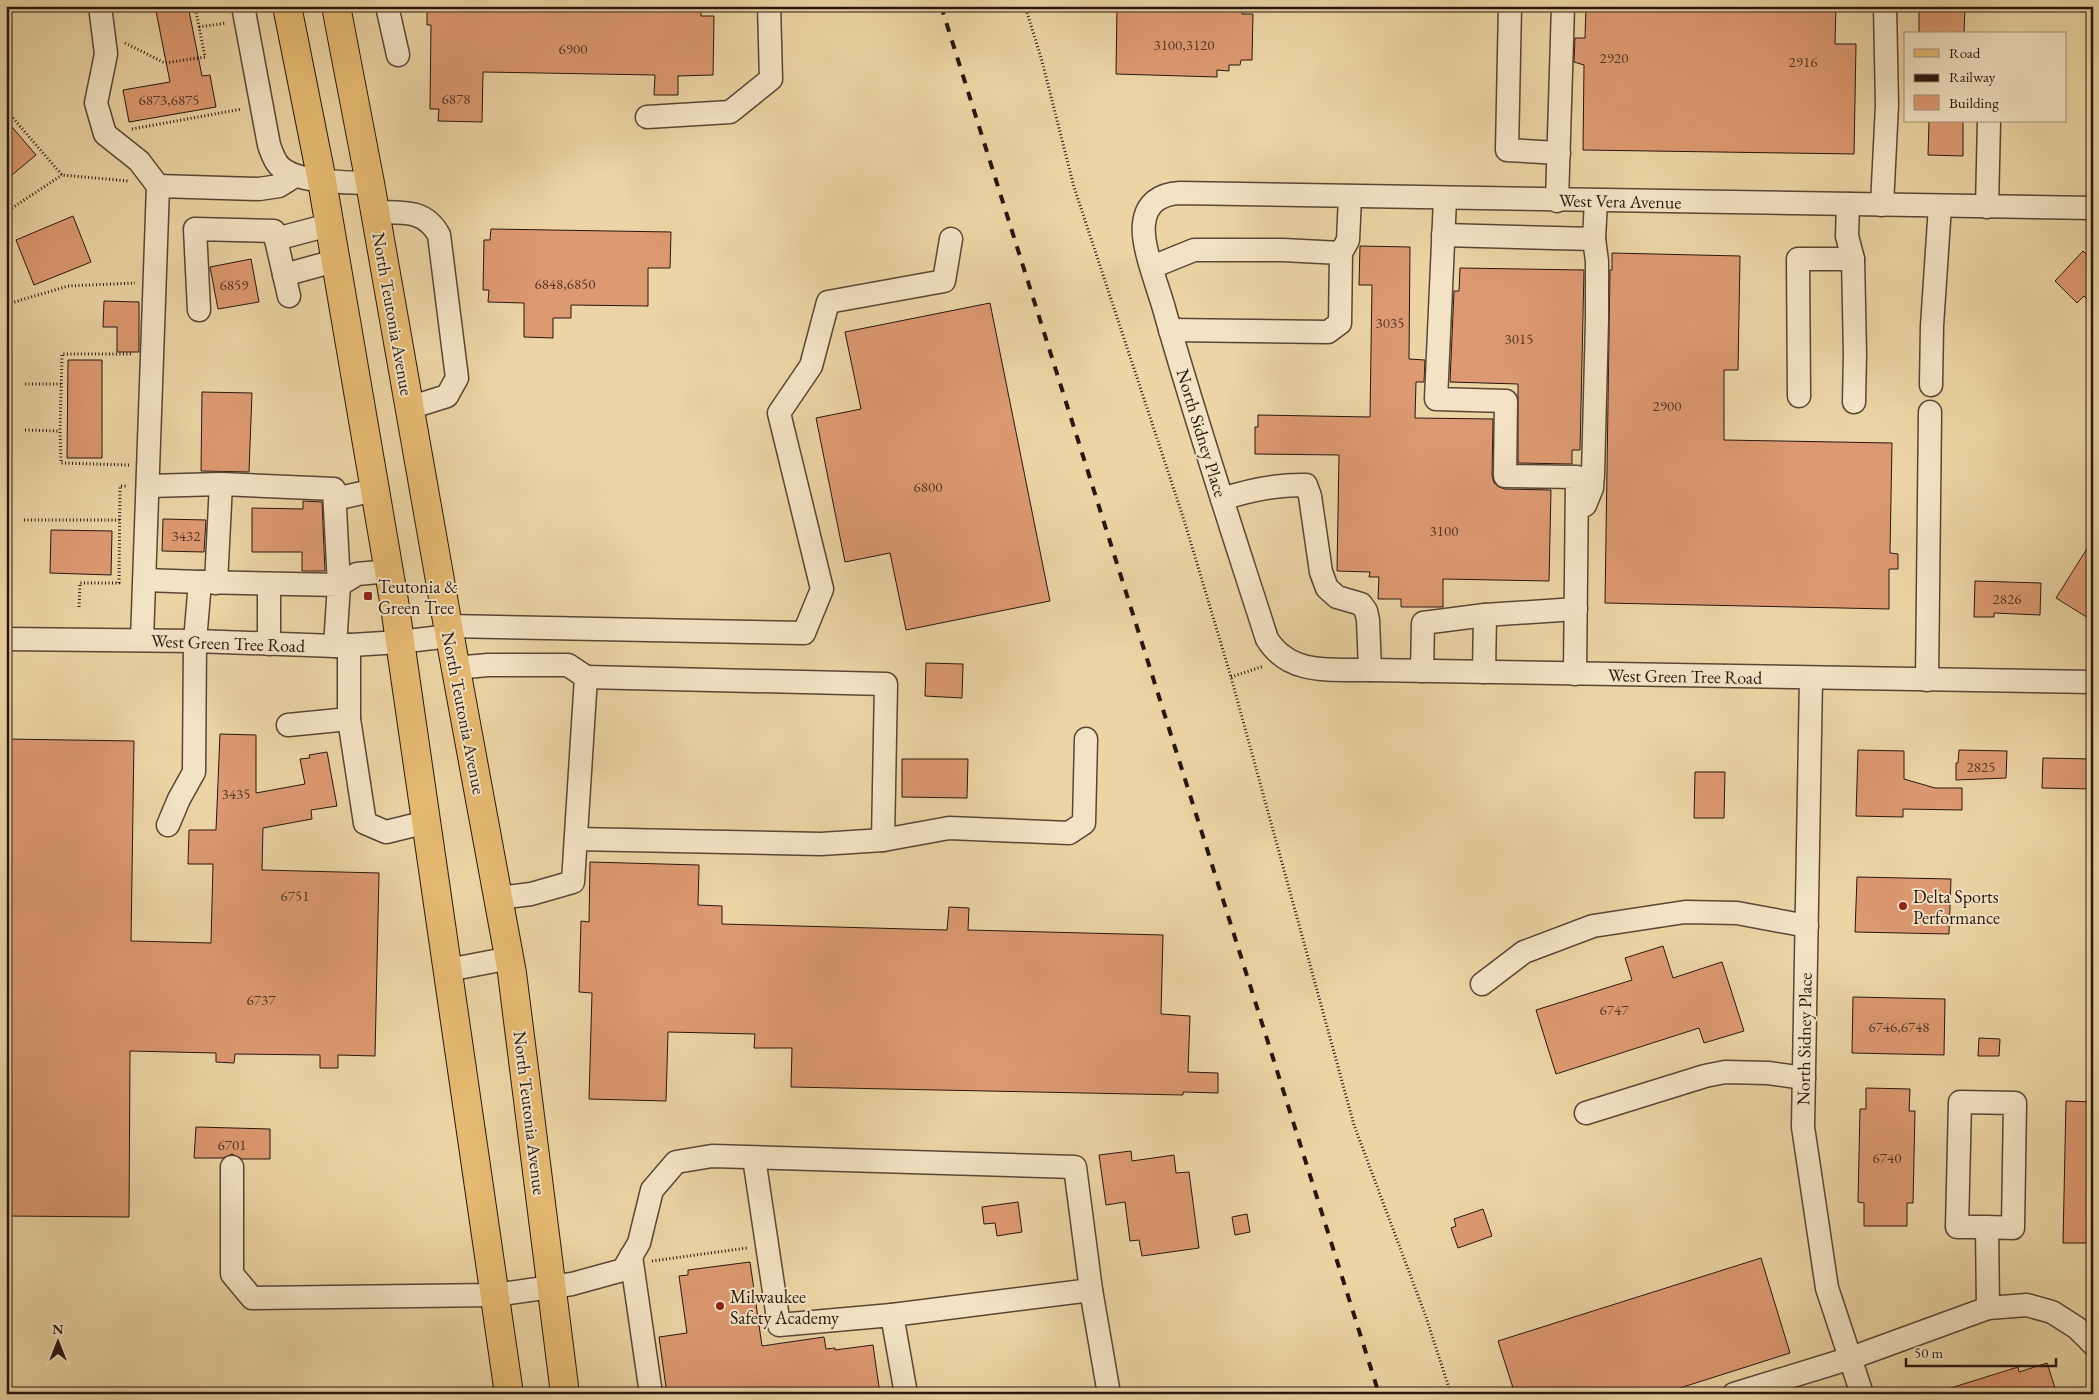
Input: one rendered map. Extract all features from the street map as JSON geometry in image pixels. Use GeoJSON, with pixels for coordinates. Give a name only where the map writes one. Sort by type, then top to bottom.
{"type":"FeatureCollection","features":[{"type":"Feature","properties":{"kind":"main road"},"geometry":{"type":"LineString","coordinates":[[287,6],[322,181],[389,571],[509,1394]]}},
{"type":"Feature","properties":{"kind":"main road","name":"North Teutonia Avenue"},"geometry":{"type":"LineString","coordinates":[[336,6],[370,183],[448,631],[510,958],[565,1394]]}},
{"type":"Feature","properties":{"kind":"street"},"geometry":{"type":"LineString","coordinates":[[100,6],[106,54],[96,103],[105,134],[139,161],[157,185],[142,640]]}},
{"type":"Feature","properties":{"kind":"street"},"geometry":{"type":"LineString","coordinates":[[387,6],[398,55]]}},
{"type":"Feature","properties":{"kind":"street"},"geometry":{"type":"LineString","coordinates":[[647,117],[730,112],[771,79],[769,6]]}},
{"type":"Feature","properties":{"kind":"street"},"geometry":{"type":"LineString","coordinates":[[1510,6],[1507,150],[1559,153]]}},
{"type":"Feature","properties":{"kind":"street"},"geometry":{"type":"LineString","coordinates":[[1557,201],[1562,6]]}},
{"type":"Feature","properties":{"kind":"street"},"geometry":{"type":"LineString","coordinates":[[1882,205],[1887,105],[1885,6]]}},
{"type":"Feature","properties":{"kind":"street"},"geometry":{"type":"LineString","coordinates":[[236,14],[269,145],[278,164],[295,176],[322,181],[370,183]]}},
{"type":"Feature","properties":{"kind":"street"},"geometry":{"type":"LineString","coordinates":[[1986,207],[1989,122]]}},
{"type":"Feature","properties":{"kind":"street"},"geometry":{"type":"LineString","coordinates":[[157,185],[259,189],[279,186],[295,176]]}},
{"type":"Feature","properties":{"kind":"street","name":"West Vera Avenue"},"geometry":{"type":"LineString","coordinates":[[1150,205],[1162,197],[1180,193],[1557,201],[2093,208]]}},
{"type":"Feature","properties":{"kind":"street"},"geometry":{"type":"LineString","coordinates":[[1170,330],[1328,332],[1340,323],[1341,253],[1348,240],[1350,197]]}},
{"type":"Feature","properties":{"kind":"street"},"geometry":{"type":"LineString","coordinates":[[1445,199],[1436,399],[1506,401],[1506,476],[1578,477],[1575,674]]}},
{"type":"Feature","properties":{"kind":"street"},"geometry":{"type":"LineString","coordinates":[[1577,519],[1590,497],[1593,474],[1597,320],[1597,261],[1594,239],[1596,201]]}},
{"type":"Feature","properties":{"kind":"street"},"geometry":{"type":"LineString","coordinates":[[1848,204],[1847,236],[1853,259],[1854,402]]}},
{"type":"Feature","properties":{"kind":"street","name":"North Sidney Place"},"geometry":{"type":"LineString","coordinates":[[1150,205],[1146,215],[1145,245],[1222,499],[1267,639],[1280,656]]}},
{"type":"Feature","properties":{"kind":"street"},"geometry":{"type":"LineString","coordinates":[[1931,384],[1932,326],[1940,206]]}},
{"type":"Feature","properties":{"kind":"street"},"geometry":{"type":"LineString","coordinates":[[375,212],[415,214],[425,218],[434,226],[439,235],[457,378],[447,396],[409,408]]}},
{"type":"Feature","properties":{"kind":"street"},"geometry":{"type":"LineString","coordinates":[[276,239],[329,225]]}},
{"type":"Feature","properties":{"kind":"street"},"geometry":{"type":"LineString","coordinates":[[199,310],[195,229],[274,231],[286,285],[335,262]]}},
{"type":"Feature","properties":{"kind":"street"},"geometry":{"type":"LineString","coordinates":[[1443,235],[1594,239]]}},
{"type":"Feature","properties":{"kind":"street","name":"West Green Tree Road"},"geometry":{"type":"LineString","coordinates":[[6,639],[195,641],[342,646],[400,642],[448,631],[804,633],[822,589],[779,413],[811,366],[828,302],[944,280],[951,239]]}},
{"type":"Feature","properties":{"kind":"street"},"geometry":{"type":"LineString","coordinates":[[1152,267],[1194,250],[1283,250],[1341,253]]}},
{"type":"Feature","properties":{"kind":"street"},"geometry":{"type":"LineString","coordinates":[[1798,396],[1798,259],[1853,259]]}},
{"type":"Feature","properties":{"kind":"street"},"geometry":{"type":"LineString","coordinates":[[1927,680],[1930,412]]}},
{"type":"Feature","properties":{"kind":"street"},"geometry":{"type":"LineString","coordinates":[[148,476],[221,484],[334,489],[342,646],[349,719],[365,823],[386,832],[427,822]]}},
{"type":"Feature","properties":{"kind":"street"},"geometry":{"type":"LineString","coordinates":[[168,825],[194,772],[195,641],[208,583],[221,484]]}},
{"type":"Feature","properties":{"kind":"street"},"geometry":{"type":"LineString","coordinates":[[1222,499],[1256,488],[1292,484],[1306,485],[1310,496],[1321,572],[1327,588],[1336,597],[1360,604],[1366,610],[1370,670]]}},
{"type":"Feature","properties":{"kind":"street"},"geometry":{"type":"LineString","coordinates":[[334,499],[375,490]]}},
{"type":"Feature","properties":{"kind":"street"},"geometry":{"type":"LineString","coordinates":[[144,580],[339,585],[357,574],[389,571]]}},
{"type":"Feature","properties":{"kind":"street"},"geometry":{"type":"LineString","coordinates":[[269,584],[269,644]]}},
{"type":"Feature","properties":{"kind":"street"},"geometry":{"type":"LineString","coordinates":[[1422,671],[1423,622],[1485,615],[1576,609]]}},
{"type":"Feature","properties":{"kind":"street"},"geometry":{"type":"LineString","coordinates":[[1484,672],[1485,615]]}},
{"type":"Feature","properties":{"kind":"street","name":"West Green Tree Road"},"geometry":{"type":"LineString","coordinates":[[1280,656],[1300,666],[1370,670],[2093,682]]}},
{"type":"Feature","properties":{"kind":"street"},"geometry":{"type":"LineString","coordinates":[[456,668],[488,665],[568,665],[586,677],[886,684],[883,840]]}},
{"type":"Feature","properties":{"kind":"street"},"geometry":{"type":"LineString","coordinates":[[498,898],[531,894],[573,882],[586,677]]}},
{"type":"Feature","properties":{"kind":"street","name":"North Sidney Place"},"geometry":{"type":"LineString","coordinates":[[1811,678],[1803,1127],[1827,1288],[1862,1394]]}},
{"type":"Feature","properties":{"kind":"street"},"geometry":{"type":"LineString","coordinates":[[288,725],[349,719]]}},
{"type":"Feature","properties":{"kind":"street"},"geometry":{"type":"LineString","coordinates":[[576,838],[821,844],[883,840],[950,828],[1069,832],[1084,823],[1086,739]]}},
{"type":"Feature","properties":{"kind":"street"},"geometry":{"type":"LineString","coordinates":[[1482,984],[1524,952],[1593,926],[1685,912],[1737,913],[1807,926]]}},
{"type":"Feature","properties":{"kind":"street"},"geometry":{"type":"LineString","coordinates":[[448,970],[510,958]]}},
{"type":"Feature","properties":{"kind":"street"},"geometry":{"type":"LineString","coordinates":[[1586,1113],[1704,1076],[1725,1072],[1768,1072],[1804,1078]]}},
{"type":"Feature","properties":{"kind":"street"},"geometry":{"type":"LineString","coordinates":[[1960,1102],[2015,1103],[2013,1228],[1986,1227],[1957,1227],[1960,1102]]}},
{"type":"Feature","properties":{"kind":"street"},"geometry":{"type":"LineString","coordinates":[[232,1167],[232,1274],[252,1298],[494,1294],[572,1284],[623,1270],[639,1243],[652,1190],[676,1162],[712,1156],[1075,1167],[1109,1394]]}},
{"type":"Feature","properties":{"kind":"street"},"geometry":{"type":"LineString","coordinates":[[754,1158],[779,1325],[892,1315],[1092,1290]]}},
{"type":"Feature","properties":{"kind":"street"},"geometry":{"type":"LineString","coordinates":[[1986,1227],[1988,1308]]}},
{"type":"Feature","properties":{"kind":"street"},"geometry":{"type":"LineString","coordinates":[[631,1256],[651,1394]]}},
{"type":"Feature","properties":{"kind":"street"},"geometry":{"type":"LineString","coordinates":[[1734,1394],[1851,1358],[1988,1308],[2027,1304],[2052,1312],[2077,1328],[2092,1343]]}},
{"type":"Feature","properties":{"kind":"street"},"geometry":{"type":"LineString","coordinates":[[892,1315],[906,1394]]}},
{"type":"Feature","properties":{"kind":"path"},"geometry":{"type":"LineString","coordinates":[[103,32],[165,63],[205,57],[195,6]]}},
{"type":"Feature","properties":{"kind":"path"},"geometry":{"type":"LineString","coordinates":[[1025,6],[1042,61],[1074,187],[1184,520],[1231,677],[1354,1125],[1426,1317],[1451,1394]]}},
{"type":"Feature","properties":{"kind":"path"},"geometry":{"type":"LineString","coordinates":[[199,28],[236,14]]}},
{"type":"Feature","properties":{"kind":"path"},"geometry":{"type":"LineString","coordinates":[[105,134],[245,108]]}},
{"type":"Feature","properties":{"kind":"path"},"geometry":{"type":"LineString","coordinates":[[6,110],[62,175]]}},
{"type":"Feature","properties":{"kind":"path"},"geometry":{"type":"LineString","coordinates":[[6,212],[62,175],[157,185]]}},
{"type":"Feature","properties":{"kind":"path"},"geometry":{"type":"LineString","coordinates":[[11,303],[68,286],[154,282]]}},
{"type":"Feature","properties":{"kind":"path"},"geometry":{"type":"LineString","coordinates":[[148,476],[61,463],[61,384],[62,354],[152,354]]}},
{"type":"Feature","properties":{"kind":"path"},"geometry":{"type":"LineString","coordinates":[[25,384],[61,384]]}},
{"type":"Feature","properties":{"kind":"path"},"geometry":{"type":"LineString","coordinates":[[25,430],[60,431]]}},
{"type":"Feature","properties":{"kind":"path"},"geometry":{"type":"LineString","coordinates":[[79,606],[80,584],[119,583],[120,486],[148,476]]}},
{"type":"Feature","properties":{"kind":"path"},"geometry":{"type":"LineString","coordinates":[[24,520],[120,520]]}},
{"type":"Feature","properties":{"kind":"path"},"geometry":{"type":"LineString","coordinates":[[1231,677],[1263,667],[1280,656]]}},
{"type":"Feature","properties":{"kind":"path"},"geometry":{"type":"LineString","coordinates":[[652,1270],[651,1261],[748,1248]]}},
{"type":"Feature","properties":{"kind":"building"},"geometry":{"type":"Polygon","coordinates":[[[155,6],[188,6],[202,76],[210,75],[216,107],[129,122],[123,90],[170,82],[155,6]]]}},
{"type":"Feature","properties":{"kind":"building"},"geometry":{"type":"Polygon","coordinates":[[[427,6],[701,6],[701,16],[714,16],[713,75],[678,76],[678,95],[654,95],[655,75],[483,72],[482,122],[438,121],[439,109],[430,109],[431,25],[427,25],[427,6]]]}},
{"type":"Feature","properties":{"kind":"building"},"geometry":{"type":"Polygon","coordinates":[[[1117,6],[1230,6],[1230,8],[1242,8],[1242,14],[1253,14],[1252,60],[1241,60],[1240,65],[1229,65],[1229,71],[1217,70],[1217,77],[1116,74],[1117,6]]]}},
{"type":"Feature","properties":{"kind":"building"},"geometry":{"type":"Polygon","coordinates":[[[1586,6],[1836,6],[1835,44],[1856,44],[1854,154],[1583,150],[1584,65],[1574,62],[1575,38],[1585,38],[1586,6]]]}},
{"type":"Feature","properties":{"kind":"building"},"geometry":{"type":"Polygon","coordinates":[[[1919,6],[1965,6],[1964,32],[1919,32],[1919,6]]]}},
{"type":"Feature","properties":{"kind":"building"},"geometry":{"type":"Polygon","coordinates":[[[6,120],[36,155],[6,180],[6,120]]]}},
{"type":"Feature","properties":{"kind":"building"},"geometry":{"type":"Polygon","coordinates":[[[1929,122],[1963,122],[1963,156],[1928,155],[1929,122]]]}},
{"type":"Feature","properties":{"kind":"building"},"geometry":{"type":"Polygon","coordinates":[[[73,216],[91,262],[34,285],[16,240],[73,216]]]}},
{"type":"Feature","properties":{"kind":"building"},"geometry":{"type":"Polygon","coordinates":[[[491,229],[671,232],[670,268],[648,268],[648,306],[571,305],[571,318],[553,318],[553,338],[524,337],[524,303],[488,302],[489,290],[483,290],[484,240],[490,240],[491,229]]]}},
{"type":"Feature","properties":{"kind":"building"},"geometry":{"type":"Polygon","coordinates":[[[1360,246],[1410,247],[1409,359],[1425,360],[1424,382],[1416,382],[1415,418],[1493,419],[1492,476],[1494,483],[1505,489],[1551,490],[1549,581],[1443,579],[1443,607],[1401,607],[1401,599],[1378,599],[1379,577],[1369,577],[1370,572],[1337,571],[1339,455],[1255,454],[1255,427],[1258,427],[1258,415],[1370,417],[1372,285],[1359,285],[1360,246]]]}},
{"type":"Feature","properties":{"kind":"building"},"geometry":{"type":"Polygon","coordinates":[[[2083,251],[2093,260],[2093,305],[2084,296],[2077,303],[2055,281],[2083,251]]]}},
{"type":"Feature","properties":{"kind":"building"},"geometry":{"type":"Polygon","coordinates":[[[1612,253],[1740,256],[1738,370],[1724,370],[1724,440],[1892,443],[1890,553],[1898,554],[1898,569],[1889,569],[1889,609],[1605,603],[1610,270],[1612,270],[1612,253]]]}},
{"type":"Feature","properties":{"kind":"building"},"geometry":{"type":"Polygon","coordinates":[[[251,259],[259,302],[218,309],[210,267],[251,259]]]}},
{"type":"Feature","properties":{"kind":"building"},"geometry":{"type":"Polygon","coordinates":[[[1460,268],[1584,270],[1580,450],[1572,450],[1572,464],[1518,463],[1518,384],[1450,382],[1454,291],[1459,291],[1460,268]]]}},
{"type":"Feature","properties":{"kind":"building"},"geometry":{"type":"Polygon","coordinates":[[[104,301],[139,302],[139,352],[117,352],[117,327],[103,327],[104,301]]]}},
{"type":"Feature","properties":{"kind":"building"},"geometry":{"type":"Polygon","coordinates":[[[990,303],[1050,601],[906,630],[890,553],[845,562],[816,418],[861,409],[845,332],[990,303]]]}},
{"type":"Feature","properties":{"kind":"building"},"geometry":{"type":"Polygon","coordinates":[[[68,360],[102,360],[102,458],[67,458],[68,360]]]}},
{"type":"Feature","properties":{"kind":"building"},"geometry":{"type":"Polygon","coordinates":[[[202,392],[252,393],[249,472],[201,471],[202,392]]]}},
{"type":"Feature","properties":{"kind":"building"},"geometry":{"type":"Polygon","coordinates":[[[303,501],[322,502],[325,571],[302,571],[302,552],[252,552],[252,508],[303,509],[303,501]]]}},
{"type":"Feature","properties":{"kind":"building"},"geometry":{"type":"Polygon","coordinates":[[[163,519],[206,520],[204,552],[162,551],[163,519]]]}},
{"type":"Feature","properties":{"kind":"building"},"geometry":{"type":"Polygon","coordinates":[[[51,530],[112,531],[111,575],[50,573],[51,530]]]}},
{"type":"Feature","properties":{"kind":"building"},"geometry":{"type":"Polygon","coordinates":[[[2093,539],[2093,621],[2056,598],[2093,539]]]}},
{"type":"Feature","properties":{"kind":"building"},"geometry":{"type":"Polygon","coordinates":[[[1975,581],[2041,583],[2040,615],[1994,613],[1994,617],[1974,617],[1975,581]]]}},
{"type":"Feature","properties":{"kind":"building"},"geometry":{"type":"Polygon","coordinates":[[[926,663],[963,664],[962,698],[925,696],[926,663]]]}},
{"type":"Feature","properties":{"kind":"building"},"geometry":{"type":"Polygon","coordinates":[[[220,734],[256,735],[256,793],[305,784],[300,759],[310,758],[309,755],[327,752],[337,806],[311,810],[312,819],[263,828],[262,870],[379,873],[375,1056],[338,1055],[338,1068],[320,1068],[320,1055],[235,1054],[234,1063],[216,1062],[216,1053],[130,1051],[129,1217],[6,1216],[6,739],[134,741],[131,941],[211,943],[213,864],[188,864],[189,830],[216,830],[220,734]]]}},
{"type":"Feature","properties":{"kind":"building"},"geometry":{"type":"Polygon","coordinates":[[[1858,750],[1904,751],[1904,779],[1935,788],[1962,788],[1962,810],[1903,809],[1903,817],[1856,816],[1858,750]]]}},
{"type":"Feature","properties":{"kind":"building"},"geometry":{"type":"Polygon","coordinates":[[[1959,750],[2007,751],[2006,778],[1956,780],[1956,763],[1958,763],[1959,750]]]}},
{"type":"Feature","properties":{"kind":"building"},"geometry":{"type":"Polygon","coordinates":[[[2043,758],[2093,759],[2093,789],[2042,788],[2043,758]]]}},
{"type":"Feature","properties":{"kind":"building"},"geometry":{"type":"Polygon","coordinates":[[[902,759],[968,759],[967,798],[902,797],[902,759]]]}},
{"type":"Feature","properties":{"kind":"building"},"geometry":{"type":"Polygon","coordinates":[[[1695,772],[1725,772],[1724,818],[1694,818],[1695,772]]]}},
{"type":"Feature","properties":{"kind":"building"},"geometry":{"type":"Polygon","coordinates":[[[590,862],[699,865],[698,905],[722,906],[722,924],[947,930],[949,907],[969,908],[968,930],[1163,935],[1161,1014],[1190,1016],[1188,1072],[1218,1073],[1218,1093],[1183,1092],[1183,1095],[791,1087],[792,1048],[754,1048],[755,1034],[668,1032],[666,1101],[589,1099],[592,993],[579,992],[581,921],[589,922],[590,862]]]}},
{"type":"Feature","properties":{"kind":"building","name":"Delta Sports Performance"},"geometry":{"type":"Polygon","coordinates":[[[1857,877],[1951,879],[1949,934],[1855,932],[1857,877]]]}},
{"type":"Feature","properties":{"kind":"building"},"geometry":{"type":"Polygon","coordinates":[[[1663,946],[1673,978],[1722,962],[1744,1031],[1704,1043],[1699,1028],[1556,1074],[1536,1010],[1632,980],[1625,958],[1663,946]]]}},
{"type":"Feature","properties":{"kind":"building"},"geometry":{"type":"Polygon","coordinates":[[[1853,997],[1945,999],[1944,1055],[1852,1053],[1853,997]]]}},
{"type":"Feature","properties":{"kind":"building"},"geometry":{"type":"Polygon","coordinates":[[[1979,1038],[2000,1039],[1999,1056],[1978,1056],[1979,1038]]]}},
{"type":"Feature","properties":{"kind":"building"},"geometry":{"type":"Polygon","coordinates":[[[1866,1088],[1910,1089],[1909,1111],[1915,1111],[1913,1203],[1907,1203],[1907,1226],[1864,1226],[1864,1203],[1858,1202],[1860,1109],[1866,1109],[1866,1088]]]}},
{"type":"Feature","properties":{"kind":"building"},"geometry":{"type":"Polygon","coordinates":[[[2066,1101],[2093,1102],[2093,1243],[2063,1243],[2066,1101]]]}},
{"type":"Feature","properties":{"kind":"building"},"geometry":{"type":"Polygon","coordinates":[[[196,1127],[270,1129],[270,1159],[242,1159],[232,1154],[223,1158],[194,1158],[196,1127]]]}},
{"type":"Feature","properties":{"kind":"building"},"geometry":{"type":"Polygon","coordinates":[[[1131,1151],[1132,1161],[1174,1155],[1176,1173],[1189,1172],[1199,1248],[1142,1256],[1139,1240],[1130,1241],[1125,1202],[1106,1205],[1099,1155],[1131,1151]]]}},
{"type":"Feature","properties":{"kind":"building"},"geometry":{"type":"Polygon","coordinates":[[[1018,1202],[1022,1232],[997,1236],[995,1223],[984,1224],[982,1207],[1018,1202]]]}},
{"type":"Feature","properties":{"kind":"building"},"geometry":{"type":"Polygon","coordinates":[[[1483,1209],[1492,1236],[1458,1248],[1451,1228],[1456,1226],[1454,1219],[1483,1209]]]}},
{"type":"Feature","properties":{"kind":"building"},"geometry":{"type":"Polygon","coordinates":[[[1247,1214],[1250,1232],[1235,1235],[1232,1217],[1247,1214]]]}},
{"type":"Feature","properties":{"kind":"building"},"geometry":{"type":"Polygon","coordinates":[[[1761,1258],[1790,1353],[1661,1394],[1515,1394],[1498,1341],[1761,1258]]]}},
{"type":"Feature","properties":{"kind":"building","name":"Milwaukee Safety Academy"},"geometry":{"type":"Polygon","coordinates":[[[750,1262],[762,1346],[824,1337],[826,1349],[835,1348],[835,1350],[873,1345],[880,1394],[667,1394],[659,1337],[687,1333],[679,1276],[688,1275],[688,1270],[750,1262]]]}},
{"type":"Feature","properties":{"kind":"building"},"geometry":{"type":"Polygon","coordinates":[[[2047,1363],[2057,1394],[1944,1394],[1944,1390],[2018,1367],[2019,1372],[2047,1363]]]}},
{"type":"Feature","properties":{"kind":"railway"},"geometry":{"type":"LineString","coordinates":[[941,6],[1379,1394]]}},
{"type":"Feature","properties":{"kind":"place","name":"Teutonia & Green Tree"},"geometry":{"type":"Point","coordinates":[368,596]}},
{"type":"Feature","properties":{"kind":"place","name":"Delta Sports Performance"},"geometry":{"type":"Point","coordinates":[1903,906]}},
{"type":"Feature","properties":{"kind":"place","name":"Milwaukee Safety Academy"},"geometry":{"type":"Point","coordinates":[720,1306]}}]}
